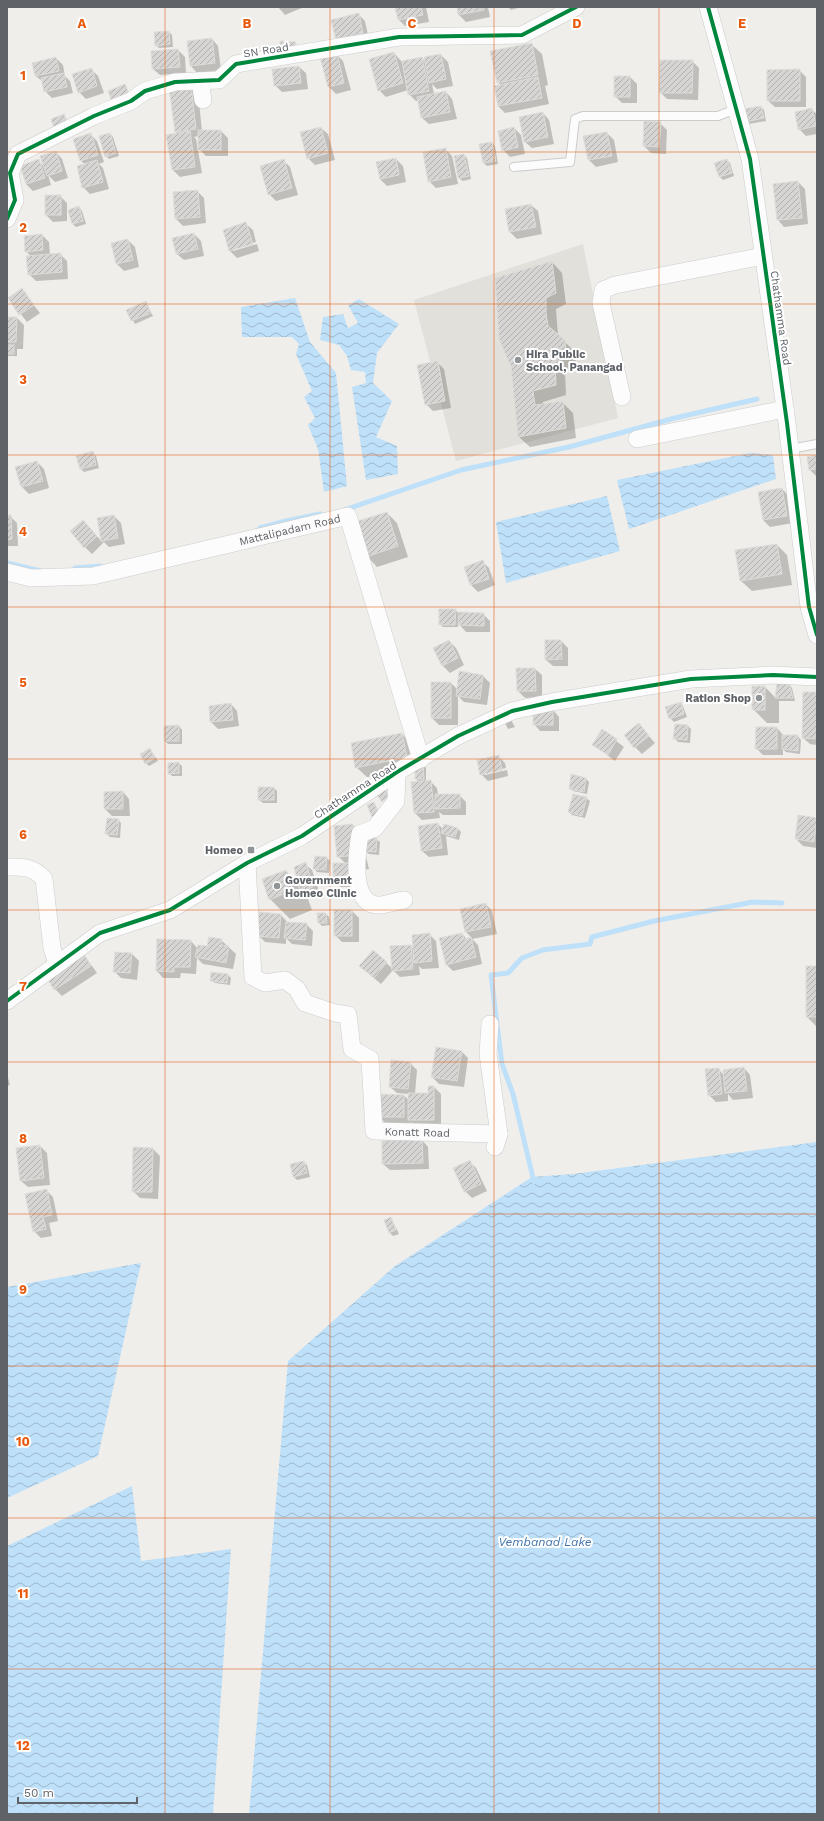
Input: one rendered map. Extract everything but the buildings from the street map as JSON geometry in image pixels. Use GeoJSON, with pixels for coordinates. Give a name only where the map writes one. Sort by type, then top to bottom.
{"type":"FeatureCollection","features":[{"type":"Feature","properties":{"kind":"street","name":"SN Road"},"geometry":{"type":"LineString","coordinates":[[7,219],[15,200],[10,173],[18,154],[53,140],[94,116],[131,101],[145,91],[175,82],[220,80],[236,64],[399,37],[522,35],[576,7]]}},
{"type":"Feature","properties":{"kind":"street","name":"Chathamma Road"},"geometry":{"type":"LineString","coordinates":[[708,7],[750,159],[785,409],[809,607],[817,635]]}},
{"type":"Feature","properties":{"kind":"street"},"geometry":{"type":"LineString","coordinates":[[200,81],[203,100]]}},
{"type":"Feature","properties":{"kind":"street"},"geometry":{"type":"LineString","coordinates":[[622,397],[601,303],[603,290],[615,285],[763,256]]}},
{"type":"Feature","properties":{"kind":"street"},"geometry":{"type":"LineString","coordinates":[[637,439],[785,409]]}},
{"type":"Feature","properties":{"kind":"street","name":"Mattalipadam Road"},"geometry":{"type":"LineString","coordinates":[[7,572],[30,578],[93,576],[348,516],[421,759]]}},
{"type":"Feature","properties":{"kind":"street","name":"Chathamma Road"},"geometry":{"type":"LineString","coordinates":[[7,1001],[100,933],[170,910],[247,863],[302,836],[397,772],[458,736],[512,712],[552,702],[691,680],[773,675],[817,677]]}},
{"type":"Feature","properties":{"kind":"street"},"geometry":{"type":"LineString","coordinates":[[397,772],[396,801],[375,828],[360,834],[356,863],[360,891],[366,899],[376,905],[404,900]]}},
{"type":"Feature","properties":{"kind":"street","name":"Konatt Road"},"geometry":{"type":"LineString","coordinates":[[247,863],[253,977],[265,983],[285,980],[297,989],[305,1003],[335,1013],[348,1015],[352,1049],[370,1059],[374,1131],[497,1140],[488,1054],[490,1024]]}},
{"type":"Feature","properties":{"kind":"street"},"geometry":{"type":"LineString","coordinates":[[7,867],[22,867],[36,870],[44,879],[52,948],[57,964]]}},
{"type":"Feature","properties":{"kind":"lane"},"geometry":{"type":"LineString","coordinates":[[514,167],[570,162],[575,119],[583,116],[718,116],[736,109]]}},
{"type":"Feature","properties":{"kind":"lane"},"geometry":{"type":"LineString","coordinates":[[790,449],[817,444]]}},
{"type":"Feature","properties":{"kind":"shaded area","name":"Hira Public School, Panangad"},"geometry":{"type":"Polygon","coordinates":[[[583,244],[618,418],[456,461],[414,300],[583,244]]]}},
{"type":"Feature","properties":{"kind":"water"},"geometry":{"type":"Polygon","coordinates":[[[295,298],[310,342],[336,373],[347,486],[324,492],[318,449],[308,425],[315,418],[304,397],[312,391],[296,354],[299,344],[292,337],[242,337],[241,307],[295,298]]]}},
{"type":"Feature","properties":{"kind":"water"},"geometry":{"type":"Polygon","coordinates":[[[359,299],[399,324],[377,353],[373,383],[392,401],[376,437],[397,446],[398,474],[366,480],[352,387],[366,383],[365,372],[351,370],[347,356],[339,345],[320,340],[323,317],[343,314],[348,328],[358,323],[348,305],[359,299]]]}},
{"type":"Feature","properties":{"kind":"water"},"geometry":{"type":"Polygon","coordinates":[[[750,453],[773,455],[776,479],[629,529],[617,480],[750,453]]]}},
{"type":"Feature","properties":{"kind":"water"},"geometry":{"type":"Polygon","coordinates":[[[607,496],[620,551],[506,583],[496,522],[607,496]]]}},
{"type":"Feature","properties":{"kind":"water","name":"Vembanad Lake"},"geometry":{"type":"Polygon","coordinates":[[[817,1142],[817,1814],[249,1814],[288,1361],[395,1266],[532,1177],[573,1174],[817,1142]]]}},
{"type":"Feature","properties":{"kind":"water"},"geometry":{"type":"Polygon","coordinates":[[[141,1263],[98,1456],[7,1498],[7,1287],[141,1263]]]}},
{"type":"Feature","properties":{"kind":"water"},"geometry":{"type":"Polygon","coordinates":[[[132,1486],[141,1561],[231,1549],[213,1814],[7,1814],[7,1546],[132,1486]]]}},
{"type":"Feature","properties":{"kind":"waterway"},"geometry":{"type":"LineString","coordinates":[[344,510],[461,470],[569,447],[675,418],[757,399]]}},
{"type":"Feature","properties":{"kind":"waterway"},"geometry":{"type":"LineString","coordinates":[[260,528],[320,514]]}},
{"type":"Feature","properties":{"kind":"waterway"},"geometry":{"type":"LineString","coordinates":[[7,563],[41,571]]}},
{"type":"Feature","properties":{"kind":"waterway"},"geometry":{"type":"LineString","coordinates":[[75,568],[101,566]]}},
{"type":"Feature","properties":{"kind":"waterway"},"geometry":{"type":"LineString","coordinates":[[534,1182],[513,1094],[502,1064],[491,975],[508,973],[522,958],[543,950],[590,944],[592,937],[654,921],[753,902],[782,903]]}},
{"type":"Feature","properties":{"kind":"cycle path"},"geometry":{"type":"LineString","coordinates":[[7,219],[15,200],[10,173],[18,154],[94,116],[131,101],[145,91],[175,82],[219,80],[236,64],[399,37],[522,35],[576,7]]}},
{"type":"Feature","properties":{"kind":"cycle path"},"geometry":{"type":"LineString","coordinates":[[708,7],[750,159],[787,423],[809,607],[817,635]]}},
{"type":"Feature","properties":{"kind":"cycle path"},"geometry":{"type":"LineString","coordinates":[[7,1001],[100,933],[170,910],[247,863],[302,836],[397,772],[458,736],[512,711],[552,702],[691,679],[773,675],[817,677]]}},
{"type":"Feature","properties":{"kind":"place","name":"Hira Public School, Panangad"},"geometry":{"type":"Point","coordinates":[518,360]}},
{"type":"Feature","properties":{"kind":"place","name":"Ration Shop"},"geometry":{"type":"Point","coordinates":[759,698]}},
{"type":"Feature","properties":{"kind":"place","name":"Homeo"},"geometry":{"type":"Point","coordinates":[251,850]}},
{"type":"Feature","properties":{"kind":"place","name":"Government Homeo Clinic"},"geometry":{"type":"Point","coordinates":[277,886]}}]}
